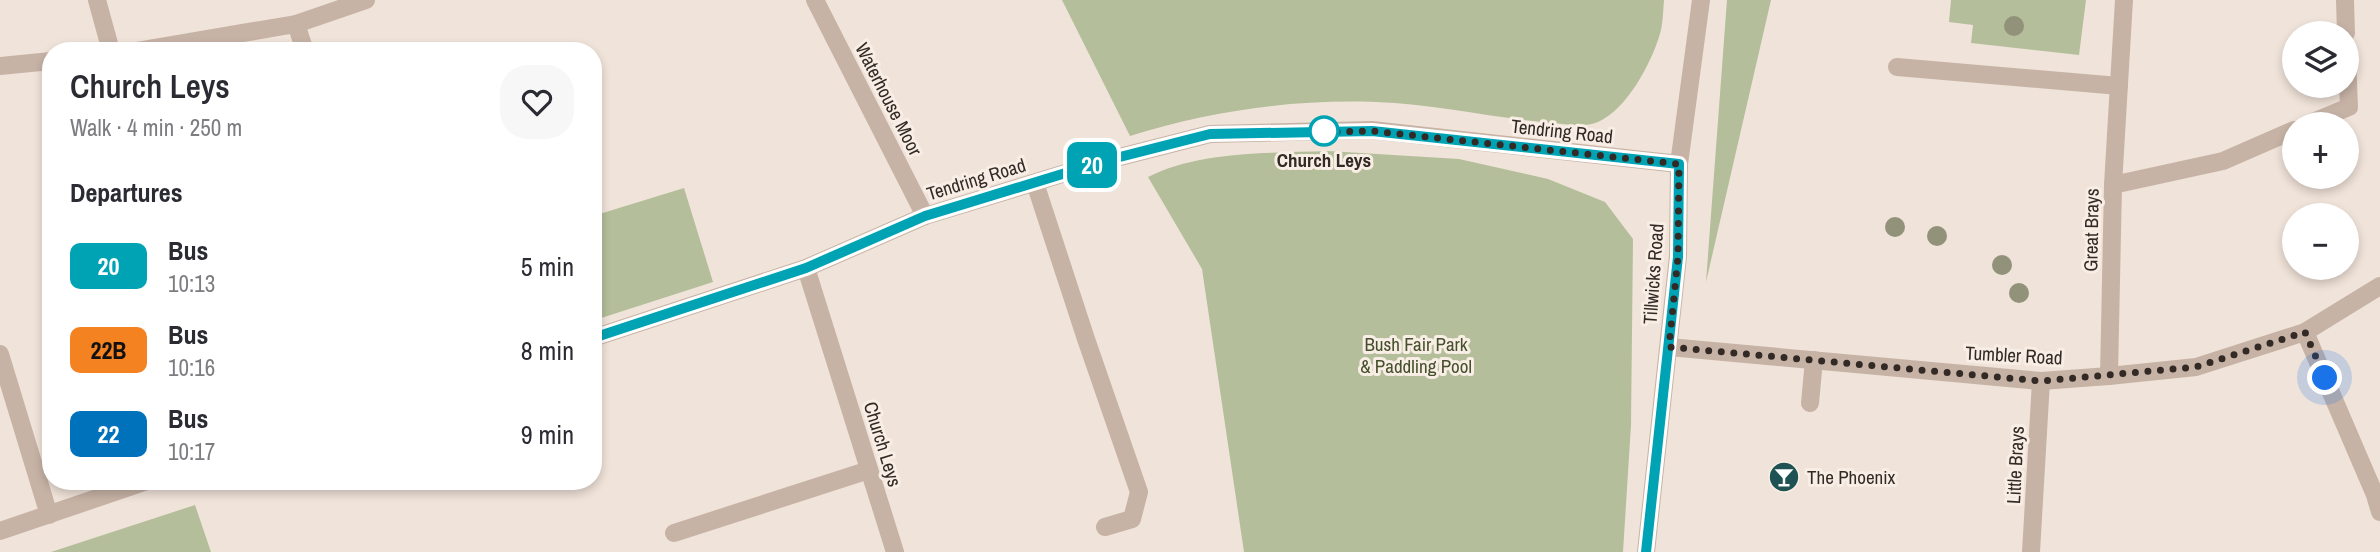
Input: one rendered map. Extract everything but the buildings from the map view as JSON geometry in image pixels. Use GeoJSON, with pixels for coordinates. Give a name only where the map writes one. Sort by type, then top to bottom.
{"type":"FeatureCollection","features":[{"type":"Feature","properties":{"kind":"street"},"geometry":{"type":"LineString","coordinates":[[97,0],[109,42]]}},
{"type":"Feature","properties":{"kind":"street"},"geometry":{"type":"LineString","coordinates":[[189,42],[296,24],[366,0]]}},
{"type":"Feature","properties":{"kind":"street","name":"Waterhouse Moor"},"geometry":{"type":"LineString","coordinates":[[815,0],[925,216]]}},
{"type":"Feature","properties":{"kind":"street","name":"Tillwicks Road"},"geometry":{"type":"LineString","coordinates":[[1646,552],[1678,257],[1679,164],[1701,0]]}},
{"type":"Feature","properties":{"kind":"street","name":"Great Brays"},"geometry":{"type":"LineString","coordinates":[[2109,376],[2113,185],[2124,0]]}},
{"type":"Feature","properties":{"kind":"street"},"geometry":{"type":"LineString","coordinates":[[2345,0],[2346,21]]}},
{"type":"Feature","properties":{"kind":"street"},"geometry":{"type":"LineString","coordinates":[[296,24],[301,42]]}},
{"type":"Feature","properties":{"kind":"street"},"geometry":{"type":"LineString","coordinates":[[0,66],[42,62]]}},
{"type":"Feature","properties":{"kind":"street"},"geometry":{"type":"LineString","coordinates":[[1897,67],[2119,86]]}},
{"type":"Feature","properties":{"kind":"street"},"geometry":{"type":"LineString","coordinates":[[2336,112],[2348,107],[2348,98]]}},
{"type":"Feature","properties":{"kind":"street","name":"Tendring Road"},"geometry":{"type":"LineString","coordinates":[[602,335],[806,268],[925,216],[1108,160],[1210,134],[1372,131],[1679,164]]}},
{"type":"Feature","properties":{"kind":"street"},"geometry":{"type":"LineString","coordinates":[[2113,185],[2223,161],[2282,135]]}},
{"type":"Feature","properties":{"kind":"street"},"geometry":{"type":"LineString","coordinates":[[1035,183],[1139,492],[1132,519],[1105,527]]}},
{"type":"Feature","properties":{"kind":"street","name":"Church Leys"},"geometry":{"type":"LineString","coordinates":[[806,268],[895,552]]}},
{"type":"Feature","properties":{"kind":"street","name":"Tumbler Road"},"geometry":{"type":"LineString","coordinates":[[1669,347],[2041,381],[2109,376],[2196,367],[2305,332],[2380,286]]}},
{"type":"Feature","properties":{"kind":"street"},"geometry":{"type":"LineString","coordinates":[[2305,332],[2380,512]]}},
{"type":"Feature","properties":{"kind":"street"},"geometry":{"type":"LineString","coordinates":[[0,354],[49,515]]}},
{"type":"Feature","properties":{"kind":"street"},"geometry":{"type":"LineString","coordinates":[[1810,403],[1814,360]]}},
{"type":"Feature","properties":{"kind":"street","name":"Little Brays"},"geometry":{"type":"LineString","coordinates":[[2031,552],[2041,381]]}},
{"type":"Feature","properties":{"kind":"street"},"geometry":{"type":"LineString","coordinates":[[674,533],[869,470]]}},
{"type":"Feature","properties":{"kind":"street"},"geometry":{"type":"LineString","coordinates":[[0,531],[121,490]]}},
{"type":"Feature","properties":{"kind":"green space"},"geometry":{"type":"Polygon","coordinates":[[[1062,0],[1664,0],[1660,33],[1643,73],[1628,97],[1609,116],[1593,124],[1529,121],[1398,103],[1345,102],[1251,108],[1130,136],[1062,0]]]}},
{"type":"Feature","properties":{"kind":"green space"},"geometry":{"type":"Polygon","coordinates":[[[1727,0],[1771,0],[1706,282],[1727,0]]]}},
{"type":"Feature","properties":{"kind":"green space"},"geometry":{"type":"Polygon","coordinates":[[[1951,0],[2086,0],[2079,55],[1971,43],[1973,25],[1949,22],[1951,0]]]}},
{"type":"Feature","properties":{"kind":"green space","name":"Bush Fair Park & Paddling Pool"},"geometry":{"type":"Polygon","coordinates":[[[1328,151],[1459,159],[1548,179],[1605,202],[1633,239],[1631,425],[1623,552],[1244,552],[1202,269],[1148,177],[1168,168],[1212,158],[1328,151]]]}},
{"type":"Feature","properties":{"kind":"green space"},"geometry":{"type":"Polygon","coordinates":[[[684,188],[713,282],[602,318],[602,213],[684,188]]]}},
{"type":"Feature","properties":{"kind":"green space"},"geometry":{"type":"Polygon","coordinates":[[[195,505],[211,552],[51,552],[195,505]]]}},
{"type":"Feature","properties":{"kind":"bus line","name":"20"},"geometry":{"type":"LineString","coordinates":[[602,335],[806,268],[925,216],[1108,160],[1210,134],[1372,131],[1679,164],[1678,257],[1646,552]]}},
{"type":"Feature","properties":{"kind":"place","name":"Church Leys"},"geometry":{"type":"Point","coordinates":[1324,131]}},
{"type":"Feature","properties":{"kind":"place","name":"The Phoenix"},"geometry":{"type":"Point","coordinates":[1784,477]}},
{"type":"Feature","properties":{"kind":"route"},"geometry":{"type":"LineString","coordinates":[[1324,131],[1318,132],[1372,131],[1679,164],[1678,257],[1669,347],[2041,381],[2196,367],[2305,332],[2325,378]]}}]}
